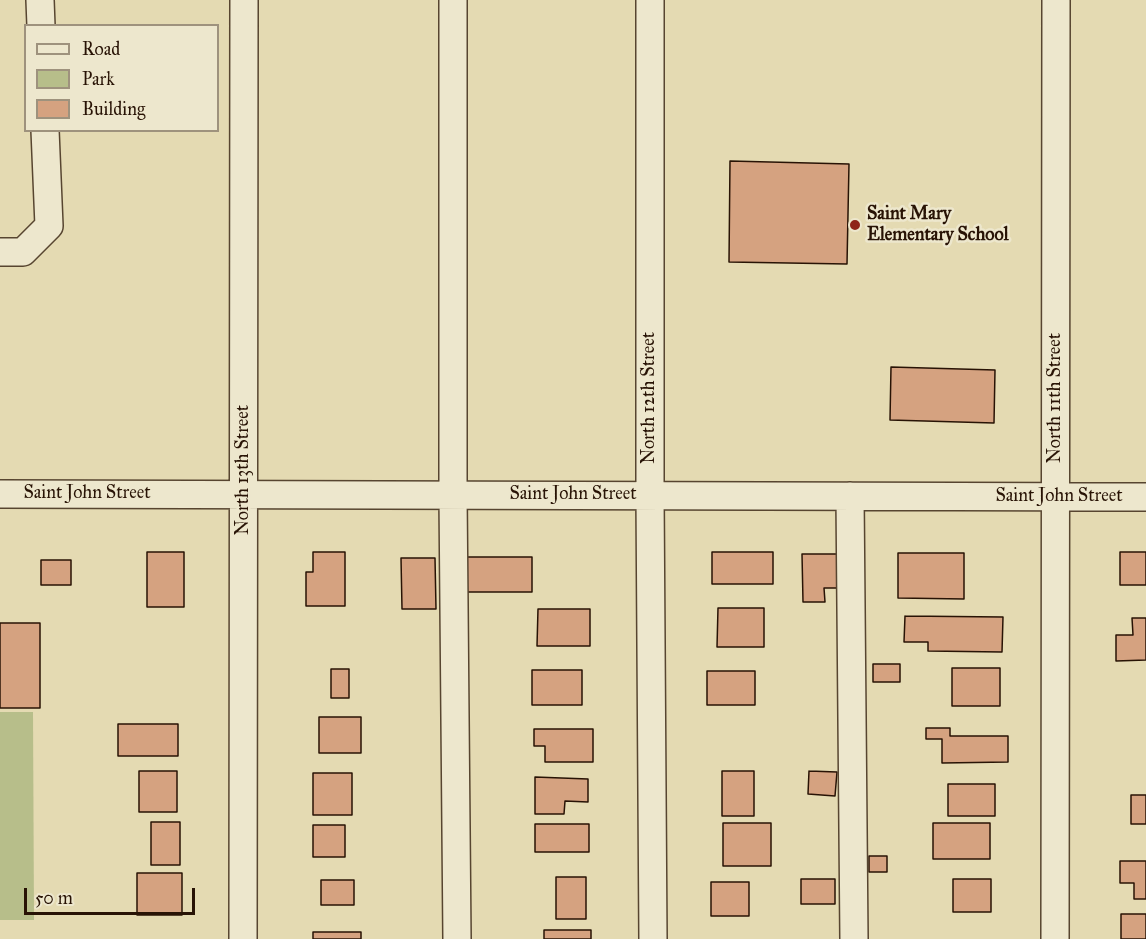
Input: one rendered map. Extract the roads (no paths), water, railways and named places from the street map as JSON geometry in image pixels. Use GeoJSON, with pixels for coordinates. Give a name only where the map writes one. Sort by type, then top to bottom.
{"type":"FeatureCollection","features":[{"type":"Feature","properties":{"kind":"street"},"geometry":{"type":"LineString","coordinates":[[40,0],[41,24]]}},
{"type":"Feature","properties":{"kind":"street","name":"North 13th Street"},"geometry":{"type":"LineString","coordinates":[[243,939],[244,0]]}},
{"type":"Feature","properties":{"kind":"street"},"geometry":{"type":"LineString","coordinates":[[453,0],[453,495],[457,939]]}},
{"type":"Feature","properties":{"kind":"street","name":"North 12th Street"},"geometry":{"type":"LineString","coordinates":[[650,0],[653,939]]}},
{"type":"Feature","properties":{"kind":"street","name":"North 11th Street"},"geometry":{"type":"LineString","coordinates":[[1054,939],[1056,0]]}},
{"type":"Feature","properties":{"kind":"street"},"geometry":{"type":"LineString","coordinates":[[0,252],[23,252],[49,226],[45,132]]}},
{"type":"Feature","properties":{"kind":"street","name":"Saint John Street"},"geometry":{"type":"LineString","coordinates":[[0,494],[1146,497]]}},
{"type":"Feature","properties":{"kind":"street"},"geometry":{"type":"LineString","coordinates":[[850,496],[854,939]]}},
{"type":"Feature","properties":{"kind":"place","name":"Saint Mary Elementary School"},"geometry":{"type":"Point","coordinates":[855,225]}}]}
